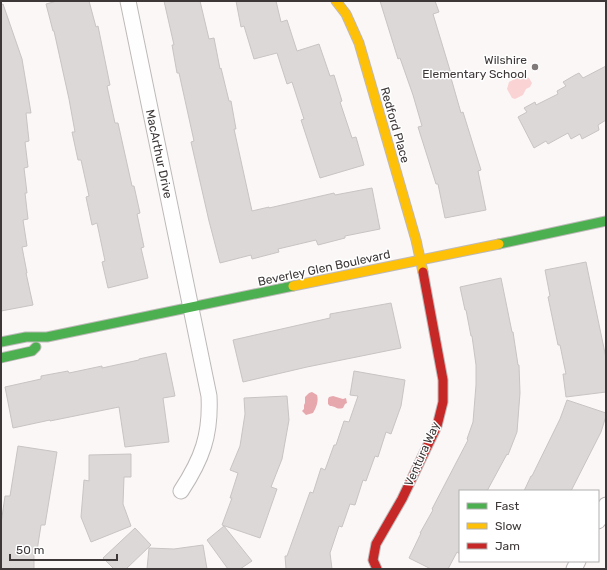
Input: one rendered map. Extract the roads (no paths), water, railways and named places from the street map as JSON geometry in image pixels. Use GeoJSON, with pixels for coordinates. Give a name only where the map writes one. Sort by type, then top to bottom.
{"type":"FeatureCollection","features":[{"type":"Feature","properties":{"kind":"street","name":"MacArthur Drive"},"geometry":{"type":"LineString","coordinates":[[128,1],[209,396],[209,425],[206,440],[190,476],[181,491]]}},
{"type":"Feature","properties":{"kind":"street","name":"Redford Place"},"geometry":{"type":"LineString","coordinates":[[336,1],[346,14],[359,43],[416,240],[420,260]]}},
{"type":"Feature","properties":{"kind":"street","name":"Beverley Glen Boulevard"},"geometry":{"type":"LineString","coordinates":[[1,342],[26,337],[47,337],[606,221]]}},
{"type":"Feature","properties":{"kind":"street","name":"Ventura Way"},"geometry":{"type":"LineString","coordinates":[[377,569],[373,560],[376,544],[402,499],[437,426],[443,402],[443,380],[420,260]]}},
{"type":"Feature","properties":{"kind":"street"},"geometry":{"type":"LineString","coordinates":[[1,358],[32,351],[47,337]]}},
{"type":"Feature","properties":{"kind":"street"},"geometry":{"type":"LineString","coordinates":[[599,519],[606,505]]}},
{"type":"Feature","properties":{"kind":"place","name":"Wilshire Elementary School"},"geometry":{"type":"Point","coordinates":[535,67]}}]}
